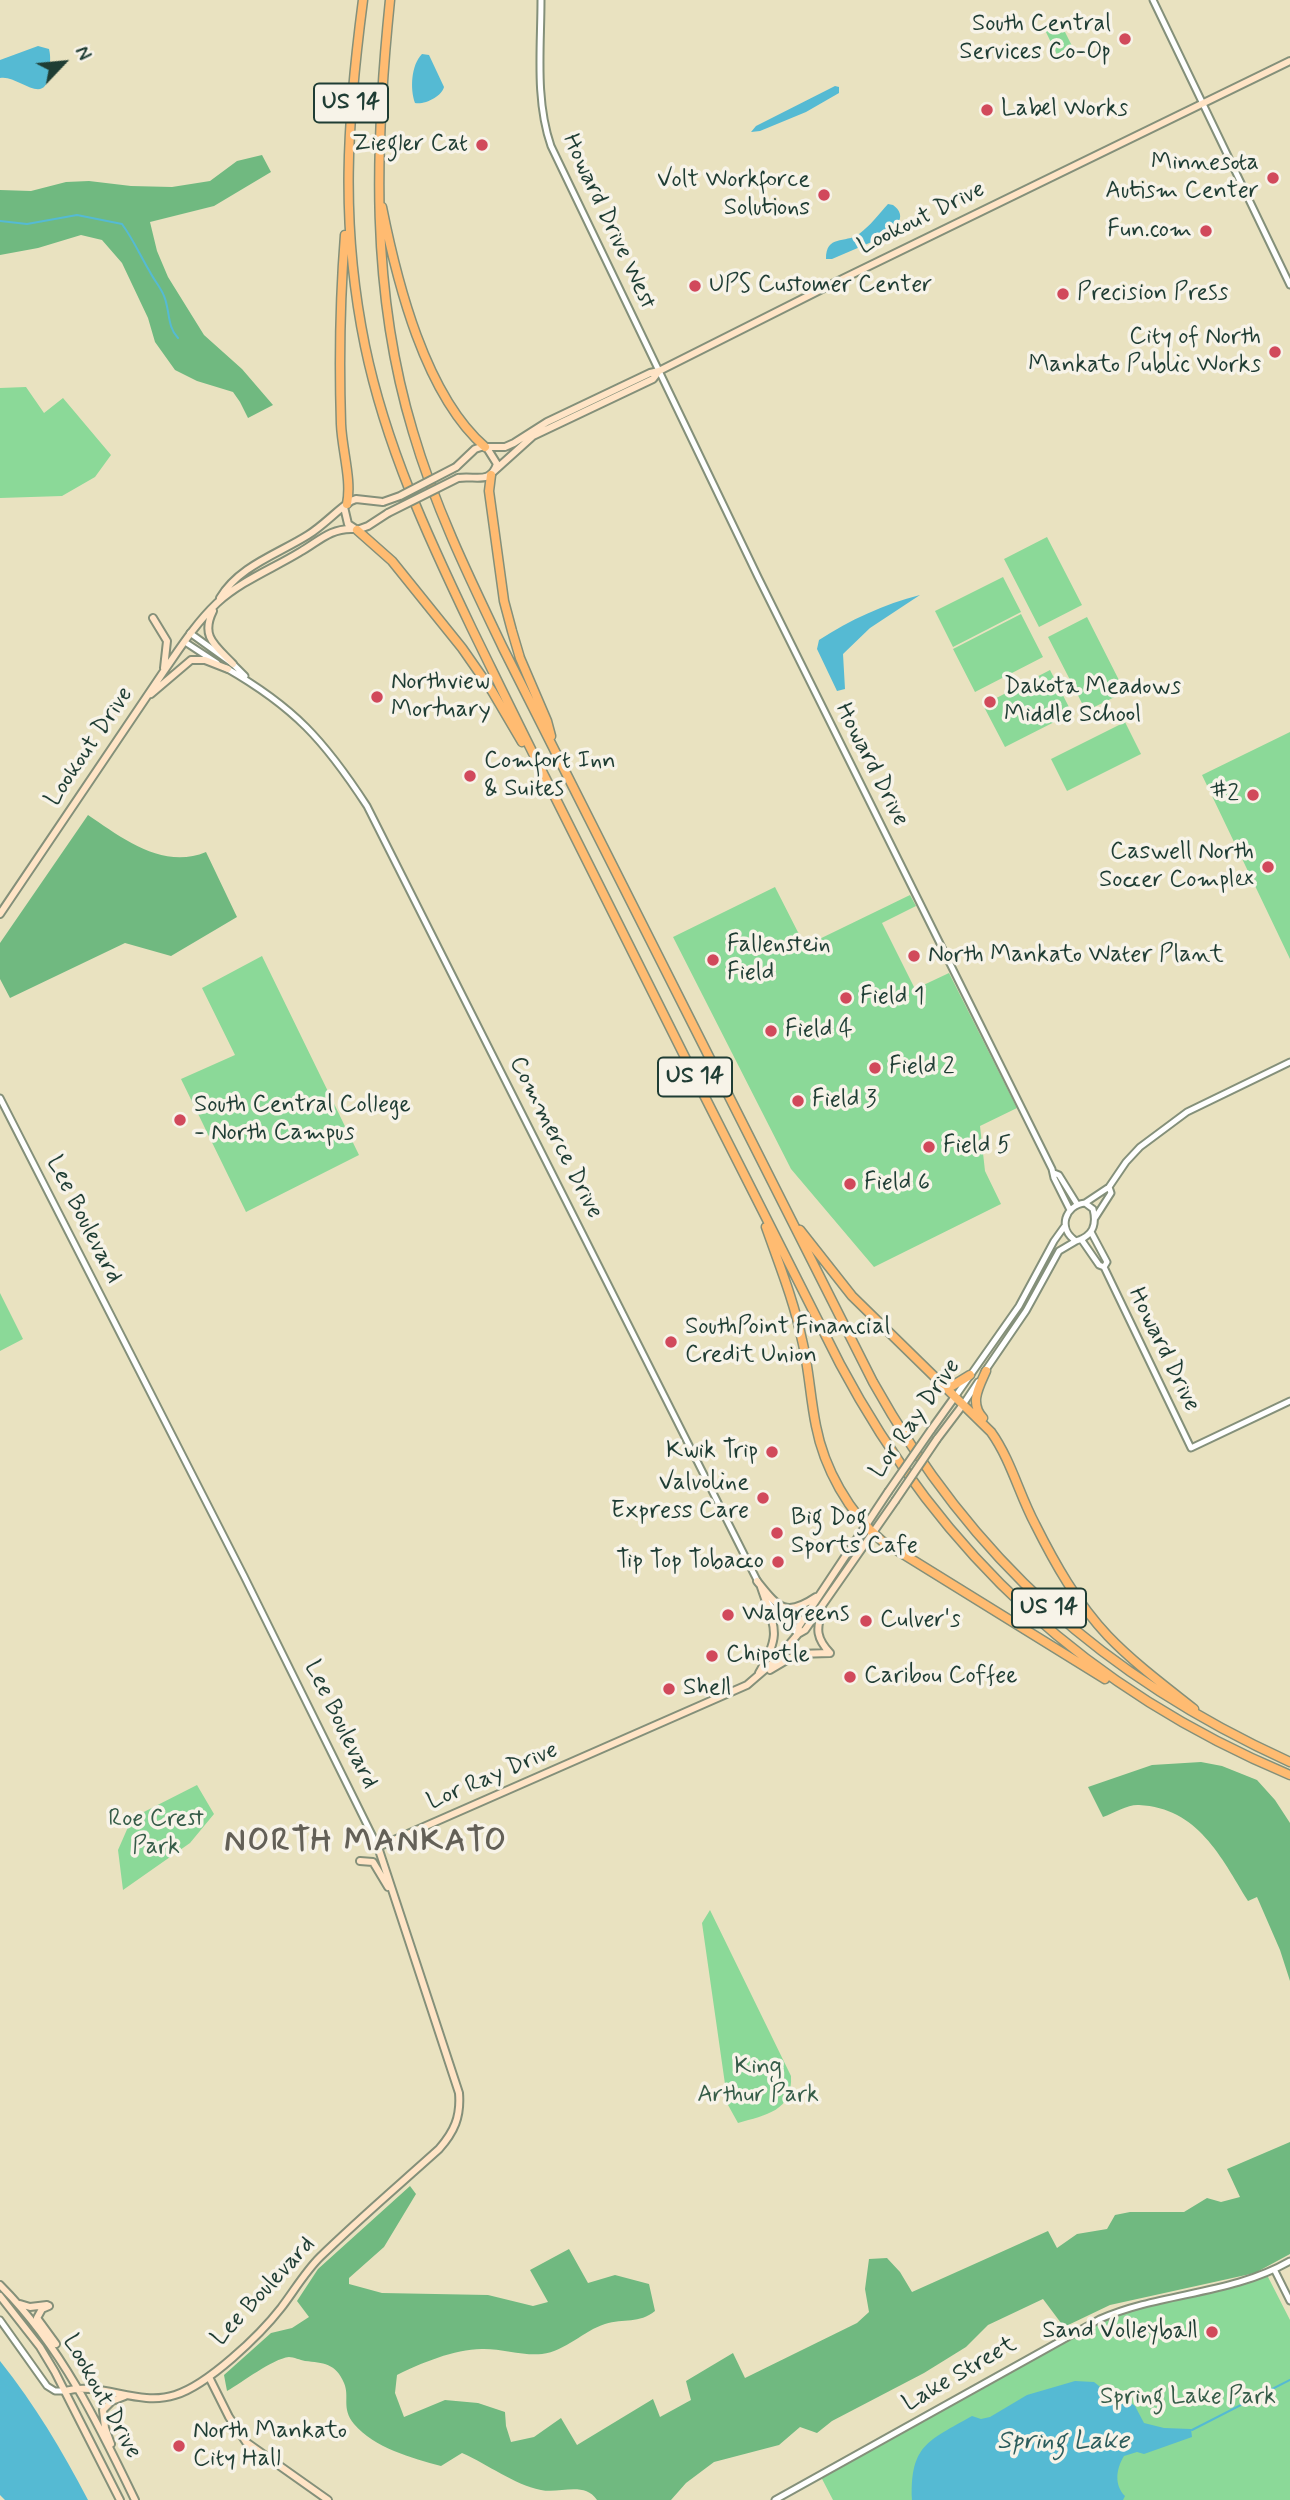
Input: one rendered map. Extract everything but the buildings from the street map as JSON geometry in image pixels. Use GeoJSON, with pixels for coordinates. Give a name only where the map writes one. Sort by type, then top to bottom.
{"type":"FeatureCollection","features":[{"type":"Feature","properties":{"kind":"highway","name":"US 14"},"geometry":{"type":"LineString","coordinates":[[363,0],[350,107],[348,207],[354,283],[362,328],[373,383],[397,460],[436,554],[534,756],[857,1396],[892,1453],[932,1507],[979,1563],[1022,1605],[1080,1654],[1134,1694],[1213,1741],[1290,1775]]}},
{"type":"Feature","properties":{"kind":"highway","name":"US 14"},"geometry":{"type":"LineString","coordinates":[[390,0],[378,187],[379,244],[386,307],[412,431],[465,569],[787,1213],[892,1417],[969,1525],[1015,1576],[1068,1625],[1131,1674],[1188,1711],[1290,1762]]}},
{"type":"Feature","properties":{"kind":"highway"},"geometry":{"type":"LineString","coordinates":[[378,187],[399,283],[423,349],[458,417],[486,447]]}},
{"type":"Feature","properties":{"kind":"highway"},"geometry":{"type":"LineString","coordinates":[[345,506],[350,489],[342,436],[340,363],[342,271],[348,207]]}},
{"type":"Feature","properties":{"kind":"highway"},"geometry":{"type":"LineString","coordinates":[[492,474],[489,491],[505,601],[520,658],[547,721],[556,753]]}},
{"type":"Feature","properties":{"kind":"highway","name":"US 14"},"geometry":{"type":"LineString","coordinates":[[355,530],[392,561],[462,648],[534,756]]}},
{"type":"Feature","properties":{"kind":"highway"},"geometry":{"type":"LineString","coordinates":[[753,1191],[794,1306],[821,1445],[840,1488],[865,1525],[874,1534],[1061,1653],[1134,1694]]}},
{"type":"Feature","properties":{"kind":"highway"},"geometry":{"type":"LineString","coordinates":[[787,1213],[852,1296],[991,1432],[1000,1444]]}},
{"type":"Feature","properties":{"kind":"highway"},"geometry":{"type":"LineString","coordinates":[[986,1371],[976,1394],[975,1406],[1000,1444],[1054,1562],[1076,1596],[1108,1635],[1134,1661],[1210,1722]]}},
{"type":"Feature","properties":{"kind":"highway"},"geometry":{"type":"LineString","coordinates":[[940,1384],[952,1386],[970,1376]]}},
{"type":"Feature","properties":{"kind":"main road","name":"Lookout Drive"},"geometry":{"type":"LineString","coordinates":[[0,914],[190,633],[226,589],[253,567],[309,534],[345,506],[356,499],[383,502],[456,467],[475,449],[514,443],[547,422],[659,371],[837,281],[1290,61]]}},
{"type":"Feature","properties":{"kind":"main road","name":"Lookout Drive"},"geometry":{"type":"LineString","coordinates":[[216,604],[262,572],[329,533],[344,528],[355,530],[368,526],[458,478],[485,478],[533,436],[653,379],[659,371]]}},
{"type":"Feature","properties":{"kind":"main road"},"geometry":{"type":"LineString","coordinates":[[486,447],[496,459],[492,474]]}},
{"type":"Feature","properties":{"kind":"main road"},"geometry":{"type":"LineString","coordinates":[[345,506],[345,519],[355,530]]}},
{"type":"Feature","properties":{"kind":"main road"},"geometry":{"type":"LineString","coordinates":[[216,604],[207,629],[230,667]]}},
{"type":"Feature","properties":{"kind":"main road"},"geometry":{"type":"LineString","coordinates":[[153,618],[167,641],[164,671]]}},
{"type":"Feature","properties":{"kind":"main road"},"geometry":{"type":"LineString","coordinates":[[145,701],[191,660],[205,660],[230,667]]}},
{"type":"Feature","properties":{"kind":"main road","name":"Lor Ray Drive"},"geometry":{"type":"LineString","coordinates":[[798,1634],[799,1626],[865,1525],[954,1398]]}},
{"type":"Feature","properties":{"kind":"main road","name":"Lor Ray Drive"},"geometry":{"type":"LineString","coordinates":[[378,1847],[723,1697],[755,1679],[805,1630],[827,1602],[962,1406]]}},
{"type":"Feature","properties":{"kind":"main road"},"geometry":{"type":"LineString","coordinates":[[759,1584],[772,1600],[783,1608],[797,1608],[821,1594]]}},
{"type":"Feature","properties":{"kind":"main road"},"geometry":{"type":"LineString","coordinates":[[755,1679],[771,1652],[775,1638],[774,1623],[759,1584]]}},
{"type":"Feature","properties":{"kind":"main road"},"geometry":{"type":"LineString","coordinates":[[755,1679],[797,1654],[830,1653],[820,1643],[817,1629],[827,1602]]}},
{"type":"Feature","properties":{"kind":"main road","name":"Lee Boulevard"},"geometry":{"type":"LineString","coordinates":[[65,2390],[78,2387],[155,2399],[192,2389],[209,2377],[271,2320],[321,2257],[439,2149],[454,2129],[460,2105],[459,2093],[378,1847]]}},
{"type":"Feature","properties":{"kind":"main road"},"geometry":{"type":"LineString","coordinates":[[360,1861],[373,1862],[395,1898]]}},
{"type":"Feature","properties":{"kind":"main road","name":"Lookout Drive"},"geometry":{"type":"LineString","coordinates":[[0,2285],[18,2303],[66,2366],[135,2500]]}},
{"type":"Feature","properties":{"kind":"main road","name":"Lookout Drive"},"geometry":{"type":"LineString","coordinates":[[0,2296],[40,2347],[65,2390],[120,2500]]}},
{"type":"Feature","properties":{"kind":"main road"},"geometry":{"type":"LineString","coordinates":[[18,2303],[30,2307],[49,2305],[42,2309],[37,2318],[57,2346],[66,2366]]}},
{"type":"Feature","properties":{"kind":"main road"},"geometry":{"type":"LineString","coordinates":[[209,2377],[229,2417],[246,2442],[328,2500]]}},
{"type":"Feature","properties":{"kind":"main road"},"geometry":{"type":"LineString","coordinates":[[124,2479],[103,2417],[107,2404],[126,2396]]}},
{"type":"Feature","properties":{"kind":"street","name":"Howard Drive West"},"geometry":{"type":"LineString","coordinates":[[541,0],[541,91],[546,132],[659,371]]}},
{"type":"Feature","properties":{"kind":"street"},"geometry":{"type":"LineString","coordinates":[[1153,0],[1290,285]]}},
{"type":"Feature","properties":{"kind":"street","name":"Howard Drive"},"geometry":{"type":"LineString","coordinates":[[659,371],[1054,1173],[1069,1210]]}},
{"type":"Feature","properties":{"kind":"street","name":"Commerce Drive"},"geometry":{"type":"LineString","coordinates":[[190,633],[230,667],[282,704],[318,738],[344,769],[368,806],[759,1584],[778,1615],[798,1634]]}},
{"type":"Feature","properties":{"kind":"street","name":"Commerce Drive"},"geometry":{"type":"LineString","coordinates":[[185,642],[230,667]]}},
{"type":"Feature","properties":{"kind":"street"},"geometry":{"type":"LineString","coordinates":[[1109,1187],[1111,1193],[1095,1218],[1091,1233],[1079,1240],[1070,1237],[1065,1227],[1069,1210],[1077,1204],[1086,1203],[1109,1187],[1126,1162],[1155,1134],[1187,1112],[1290,1062]]}},
{"type":"Feature","properties":{"kind":"street","name":"Lee Boulevard"},"geometry":{"type":"LineString","coordinates":[[0,1098],[244,1576],[378,1847]]}},
{"type":"Feature","properties":{"kind":"street","name":"Howard Drive"},"geometry":{"type":"LineString","coordinates":[[1054,1173],[1059,1175],[1077,1204]]}},
{"type":"Feature","properties":{"kind":"street"},"geometry":{"type":"LineString","coordinates":[[1086,1203],[1093,1209],[1095,1218]]}},
{"type":"Feature","properties":{"kind":"street","name":"Lor Ray Drive"},"geometry":{"type":"LineString","coordinates":[[954,1398],[1019,1306],[1054,1241],[1065,1227]]}},
{"type":"Feature","properties":{"kind":"street","name":"Howard Drive"},"geometry":{"type":"LineString","coordinates":[[1091,1233],[1107,1262],[1104,1267]]}},
{"type":"Feature","properties":{"kind":"street","name":"Howard Drive"},"geometry":{"type":"LineString","coordinates":[[1079,1240],[1099,1265],[1104,1267],[1191,1448],[1290,1401]]}},
{"type":"Feature","properties":{"kind":"street","name":"Lor Ray Drive"},"geometry":{"type":"LineString","coordinates":[[962,1406],[1026,1311],[1059,1251],[1079,1240]]}},
{"type":"Feature","properties":{"kind":"street"},"geometry":{"type":"LineString","coordinates":[[1040,1268],[1047,1272]]}},
{"type":"Feature","properties":{"kind":"street","name":"Lake Street"},"geometry":{"type":"LineString","coordinates":[[775,2500],[1100,2319],[1140,2305],[1245,2281],[1290,2261]]}},
{"type":"Feature","properties":{"kind":"street"},"geometry":{"type":"LineString","coordinates":[[1274,2269],[1290,2301]]}},
{"type":"Feature","properties":{"kind":"street"},"geometry":{"type":"LineString","coordinates":[[0,2320],[47,2386],[55,2391],[65,2390]]}},
{"type":"Feature","properties":{"kind":"green space"},"geometry":{"type":"Polygon","coordinates":[[[1060,22],[1076,54],[1060,61],[1045,30],[1060,22]]]}},
{"type":"Feature","properties":{"kind":"green space"},"geometry":{"type":"Polygon","coordinates":[[[262,155],[271,172],[214,206],[150,222],[157,251],[168,277],[204,335],[242,369],[273,405],[248,418],[233,392],[197,381],[175,370],[155,342],[148,318],[122,263],[102,240],[81,235],[38,248],[0,255],[0,190],[31,191],[66,182],[89,181],[172,187],[210,181],[237,161],[262,155]]]}},
{"type":"Feature","properties":{"kind":"green space"},"geometry":{"type":"Polygon","coordinates":[[[26,387],[44,413],[63,398],[111,455],[95,477],[62,496],[0,498],[0,388],[26,387]]]}},
{"type":"Feature","properties":{"kind":"green space"},"geometry":{"type":"Polygon","coordinates":[[[1047,537],[1082,605],[1039,627],[1004,559],[1047,537]]]}},
{"type":"Feature","properties":{"kind":"green space"},"geometry":{"type":"Polygon","coordinates":[[[1003,577],[1021,612],[953,647],[935,611],[1003,577]]]}},
{"type":"Feature","properties":{"kind":"green space"},"geometry":{"type":"Polygon","coordinates":[[[1021,614],[1043,657],[975,692],[953,649],[1021,614]]]}},
{"type":"Feature","properties":{"kind":"green space"},"geometry":{"type":"Polygon","coordinates":[[[1087,617],[1125,692],[1086,711],[1048,637],[1087,617]]]}},
{"type":"Feature","properties":{"kind":"green space"},"geometry":{"type":"Polygon","coordinates":[[[1050,670],[1072,713],[1005,747],[983,705],[1050,670]]]}},
{"type":"Feature","properties":{"kind":"green space"},"geometry":{"type":"Polygon","coordinates":[[[1125,722],[1141,754],[1067,791],[1051,759],[1125,722]]]}},
{"type":"Feature","properties":{"kind":"green space","name":"Caswell North Soccer Complex"},"geometry":{"type":"Polygon","coordinates":[[[1290,732],[1290,959],[1202,775],[1290,732]]]}},
{"type":"Feature","properties":{"kind":"green space"},"geometry":{"type":"Polygon","coordinates":[[[88,815],[129,842],[159,854],[190,857],[206,852],[237,917],[171,956],[125,943],[10,998],[0,979],[0,943],[88,815]]]}},
{"type":"Feature","properties":{"kind":"green space"},"geometry":{"type":"Polygon","coordinates":[[[775,887],[805,946],[910,895],[916,906],[882,923],[915,989],[949,973],[1017,1108],[980,1126],[985,1171],[1001,1204],[874,1267],[791,1169],[673,937],[775,887]]]}},
{"type":"Feature","properties":{"kind":"green space"},"geometry":{"type":"Polygon","coordinates":[[[262,956],[359,1155],[246,1212],[181,1079],[235,1055],[202,988],[262,956]]]}},
{"type":"Feature","properties":{"kind":"green space"},"geometry":{"type":"Polygon","coordinates":[[[0,1293],[23,1339],[0,1351],[0,1293]]]}},
{"type":"Feature","properties":{"kind":"green space"},"geometry":{"type":"Polygon","coordinates":[[[1201,1762],[1222,1766],[1257,1780],[1275,1800],[1290,1823],[1290,1981],[1257,1897],[1248,1901],[1206,1838],[1177,1815],[1160,1808],[1135,1805],[1103,1817],[1088,1787],[1152,1765],[1201,1762]]]}},
{"type":"Feature","properties":{"kind":"green space","name":"Roe Crest Park"},"geometry":{"type":"Polygon","coordinates":[[[197,1785],[214,1814],[190,1843],[123,1890],[118,1850],[132,1818],[197,1785]]]}},
{"type":"Feature","properties":{"kind":"green space","name":"King Arthur Park"},"geometry":{"type":"Polygon","coordinates":[[[710,1910],[791,2076],[788,2097],[776,2110],[738,2123],[728,2105],[702,1923],[710,1910]]]}},
{"type":"Feature","properties":{"kind":"green space"},"geometry":{"type":"Polygon","coordinates":[[[1290,2142],[1290,2254],[1255,2273],[1110,2305],[1064,2327],[1043,2299],[988,2325],[966,2347],[924,2373],[832,2421],[817,2433],[800,2427],[779,2445],[714,2462],[686,2483],[671,2500],[597,2500],[585,2491],[548,2491],[531,2487],[462,2453],[441,2466],[394,2451],[372,2440],[354,2424],[348,2413],[346,2388],[341,2376],[333,2368],[323,2364],[291,2357],[282,2359],[227,2391],[224,2375],[271,2333],[292,2328],[309,2317],[297,2301],[318,2269],[410,2186],[416,2194],[384,2247],[349,2278],[349,2284],[382,2293],[488,2295],[533,2306],[548,2302],[530,2270],[569,2249],[588,2283],[615,2275],[649,2284],[655,2311],[637,2319],[605,2324],[551,2352],[535,2354],[473,2349],[428,2361],[397,2375],[395,2393],[404,2417],[445,2400],[478,2403],[505,2412],[511,2442],[534,2437],[561,2418],[577,2445],[653,2399],[660,2417],[691,2400],[686,2381],[733,2353],[745,2378],[857,2323],[869,2312],[865,2289],[869,2259],[887,2258],[900,2272],[912,2292],[1048,2231],[1057,2248],[1077,2234],[1107,2229],[1115,2215],[1130,2212],[1184,2212],[1207,2198],[1221,2202],[1240,2197],[1227,2169],[1290,2142]]]}},
{"type":"Feature","properties":{"kind":"green space","name":"Spring Lake Park"},"geometry":{"type":"Polygon","coordinates":[[[1266,2273],[1290,2320],[1290,2500],[833,2500],[820,2475],[1100,2319],[1266,2273]]]}},
{"type":"Feature","properties":{"kind":"water"},"geometry":{"type":"Polygon","coordinates":[[[38,46],[49,49],[50,55],[47,83],[43,88],[37,89],[0,78],[0,60],[38,46]]]}},
{"type":"Feature","properties":{"kind":"water"},"geometry":{"type":"Polygon","coordinates":[[[422,54],[429,55],[444,87],[440,94],[432,99],[415,103],[412,77],[422,54]]]}},
{"type":"Feature","properties":{"kind":"water"},"geometry":{"type":"Polygon","coordinates":[[[835,86],[839,87],[839,93],[806,112],[760,131],[751,132],[756,126],[835,86]]]}},
{"type":"Feature","properties":{"kind":"water"},"geometry":{"type":"Polygon","coordinates":[[[888,204],[899,211],[900,219],[897,224],[874,241],[832,259],[826,259],[829,246],[859,234],[888,204]]]}},
{"type":"Feature","properties":{"kind":"water"},"geometry":{"type":"Polygon","coordinates":[[[920,595],[870,628],[843,654],[845,689],[837,691],[817,649],[819,640],[868,613],[920,595]]]}},
{"type":"Feature","properties":{"kind":"water"},"geometry":{"type":"Polygon","coordinates":[[[0,2361],[47,2428],[88,2500],[5,2500],[0,2495],[0,2361]]]}},
{"type":"Feature","properties":{"kind":"water","name":"Spring Lake"},"geometry":{"type":"Polygon","coordinates":[[[1075,2381],[1094,2382],[1113,2397],[1126,2399],[1135,2406],[1144,2423],[1164,2428],[1191,2429],[1192,2437],[1144,2454],[1137,2452],[1124,2456],[1117,2477],[1121,2492],[1125,2496],[1123,2500],[912,2500],[914,2467],[925,2447],[933,2439],[972,2416],[981,2419],[990,2417],[1027,2395],[1075,2381]]]}},
{"type":"Feature","properties":{"kind":"waterway"},"geometry":{"type":"LineString","coordinates":[[0,221],[27,224],[77,215],[122,224],[163,293],[172,329],[178,338]]}},
{"type":"Feature","properties":{"kind":"waterway"},"geometry":{"type":"LineString","coordinates":[[1192,2430],[1290,2380]]}},
{"type":"Feature","properties":{"kind":"place","name":"South Central Services Co-Op"},"geometry":{"type":"Point","coordinates":[1125,39]}},
{"type":"Feature","properties":{"kind":"place","name":"Label Works"},"geometry":{"type":"Point","coordinates":[987,110]}},
{"type":"Feature","properties":{"kind":"place","name":"Ziegler Cat"},"geometry":{"type":"Point","coordinates":[482,145]}},
{"type":"Feature","properties":{"kind":"place","name":"Minnesota Autism Center"},"geometry":{"type":"Point","coordinates":[1273,178]}},
{"type":"Feature","properties":{"kind":"place","name":"Volt Workforce Solutions"},"geometry":{"type":"Point","coordinates":[824,195]}},
{"type":"Feature","properties":{"kind":"place","name":"Fun.com"},"geometry":{"type":"Point","coordinates":[1206,231]}},
{"type":"Feature","properties":{"kind":"place","name":"UPS Customer Center"},"geometry":{"type":"Point","coordinates":[695,286]}},
{"type":"Feature","properties":{"kind":"place","name":"Precision Press"},"geometry":{"type":"Point","coordinates":[1063,294]}},
{"type":"Feature","properties":{"kind":"place","name":"City of North Mankato Public Works"},"geometry":{"type":"Point","coordinates":[1275,352]}},
{"type":"Feature","properties":{"kind":"place","name":"Northview Mortuary"},"geometry":{"type":"Point","coordinates":[377,697]}},
{"type":"Feature","properties":{"kind":"place","name":"Dakota Meadows Middle School"},"geometry":{"type":"Point","coordinates":[990,702]}},
{"type":"Feature","properties":{"kind":"place","name":"Comfort Inn & Suites"},"geometry":{"type":"Point","coordinates":[470,776]}},
{"type":"Feature","properties":{"kind":"place","name":"#2"},"geometry":{"type":"Point","coordinates":[1253,795]}},
{"type":"Feature","properties":{"kind":"place","name":"Caswell North Soccer Complex"},"geometry":{"type":"Point","coordinates":[1268,867]}},
{"type":"Feature","properties":{"kind":"place","name":"North Mankato Water Plant"},"geometry":{"type":"Point","coordinates":[914,956]}},
{"type":"Feature","properties":{"kind":"place","name":"Fallenstein Field"},"geometry":{"type":"Point","coordinates":[713,960]}},
{"type":"Feature","properties":{"kind":"place","name":"Field 1"},"geometry":{"type":"Point","coordinates":[846,998]}},
{"type":"Feature","properties":{"kind":"place","name":"Field 4"},"geometry":{"type":"Point","coordinates":[771,1031]}},
{"type":"Feature","properties":{"kind":"place","name":"Field 2"},"geometry":{"type":"Point","coordinates":[875,1068]}},
{"type":"Feature","properties":{"kind":"place","name":"Field 3"},"geometry":{"type":"Point","coordinates":[798,1101]}},
{"type":"Feature","properties":{"kind":"place","name":"South Central College - North Campus"},"geometry":{"type":"Point","coordinates":[180,1120]}},
{"type":"Feature","properties":{"kind":"place","name":"Field 5"},"geometry":{"type":"Point","coordinates":[929,1147]}},
{"type":"Feature","properties":{"kind":"place","name":"Field 6"},"geometry":{"type":"Point","coordinates":[850,1184]}},
{"type":"Feature","properties":{"kind":"place","name":"SouthPoint Financial Credit Union"},"geometry":{"type":"Point","coordinates":[671,1342]}},
{"type":"Feature","properties":{"kind":"place","name":"Kwik Trip"},"geometry":{"type":"Point","coordinates":[772,1452]}},
{"type":"Feature","properties":{"kind":"place","name":"Valvoline Express Care"},"geometry":{"type":"Point","coordinates":[763,1498]}},
{"type":"Feature","properties":{"kind":"place","name":"Big Dog Sports Cafe"},"geometry":{"type":"Point","coordinates":[777,1533]}},
{"type":"Feature","properties":{"kind":"place","name":"Tip Top Tobacco"},"geometry":{"type":"Point","coordinates":[778,1562]}},
{"type":"Feature","properties":{"kind":"place","name":"Walgreens"},"geometry":{"type":"Point","coordinates":[728,1615]}},
{"type":"Feature","properties":{"kind":"place","name":"Culver's"},"geometry":{"type":"Point","coordinates":[866,1621]}},
{"type":"Feature","properties":{"kind":"place","name":"Chipotle"},"geometry":{"type":"Point","coordinates":[712,1656]}},
{"type":"Feature","properties":{"kind":"place","name":"Caribou Coffee"},"geometry":{"type":"Point","coordinates":[850,1677]}},
{"type":"Feature","properties":{"kind":"place","name":"Shell"},"geometry":{"type":"Point","coordinates":[669,1689]}},
{"type":"Feature","properties":{"kind":"place","name":"Sand Volleyball"},"geometry":{"type":"Point","coordinates":[1212,2332]}},
{"type":"Feature","properties":{"kind":"place","name":"North Mankato City Hall"},"geometry":{"type":"Point","coordinates":[179,2446]}},
{"type":"Feature","properties":{"kind":"district","name":"NORTH MANKATO"},"geometry":{"type":"Point","coordinates":[366,1843]}}]}
